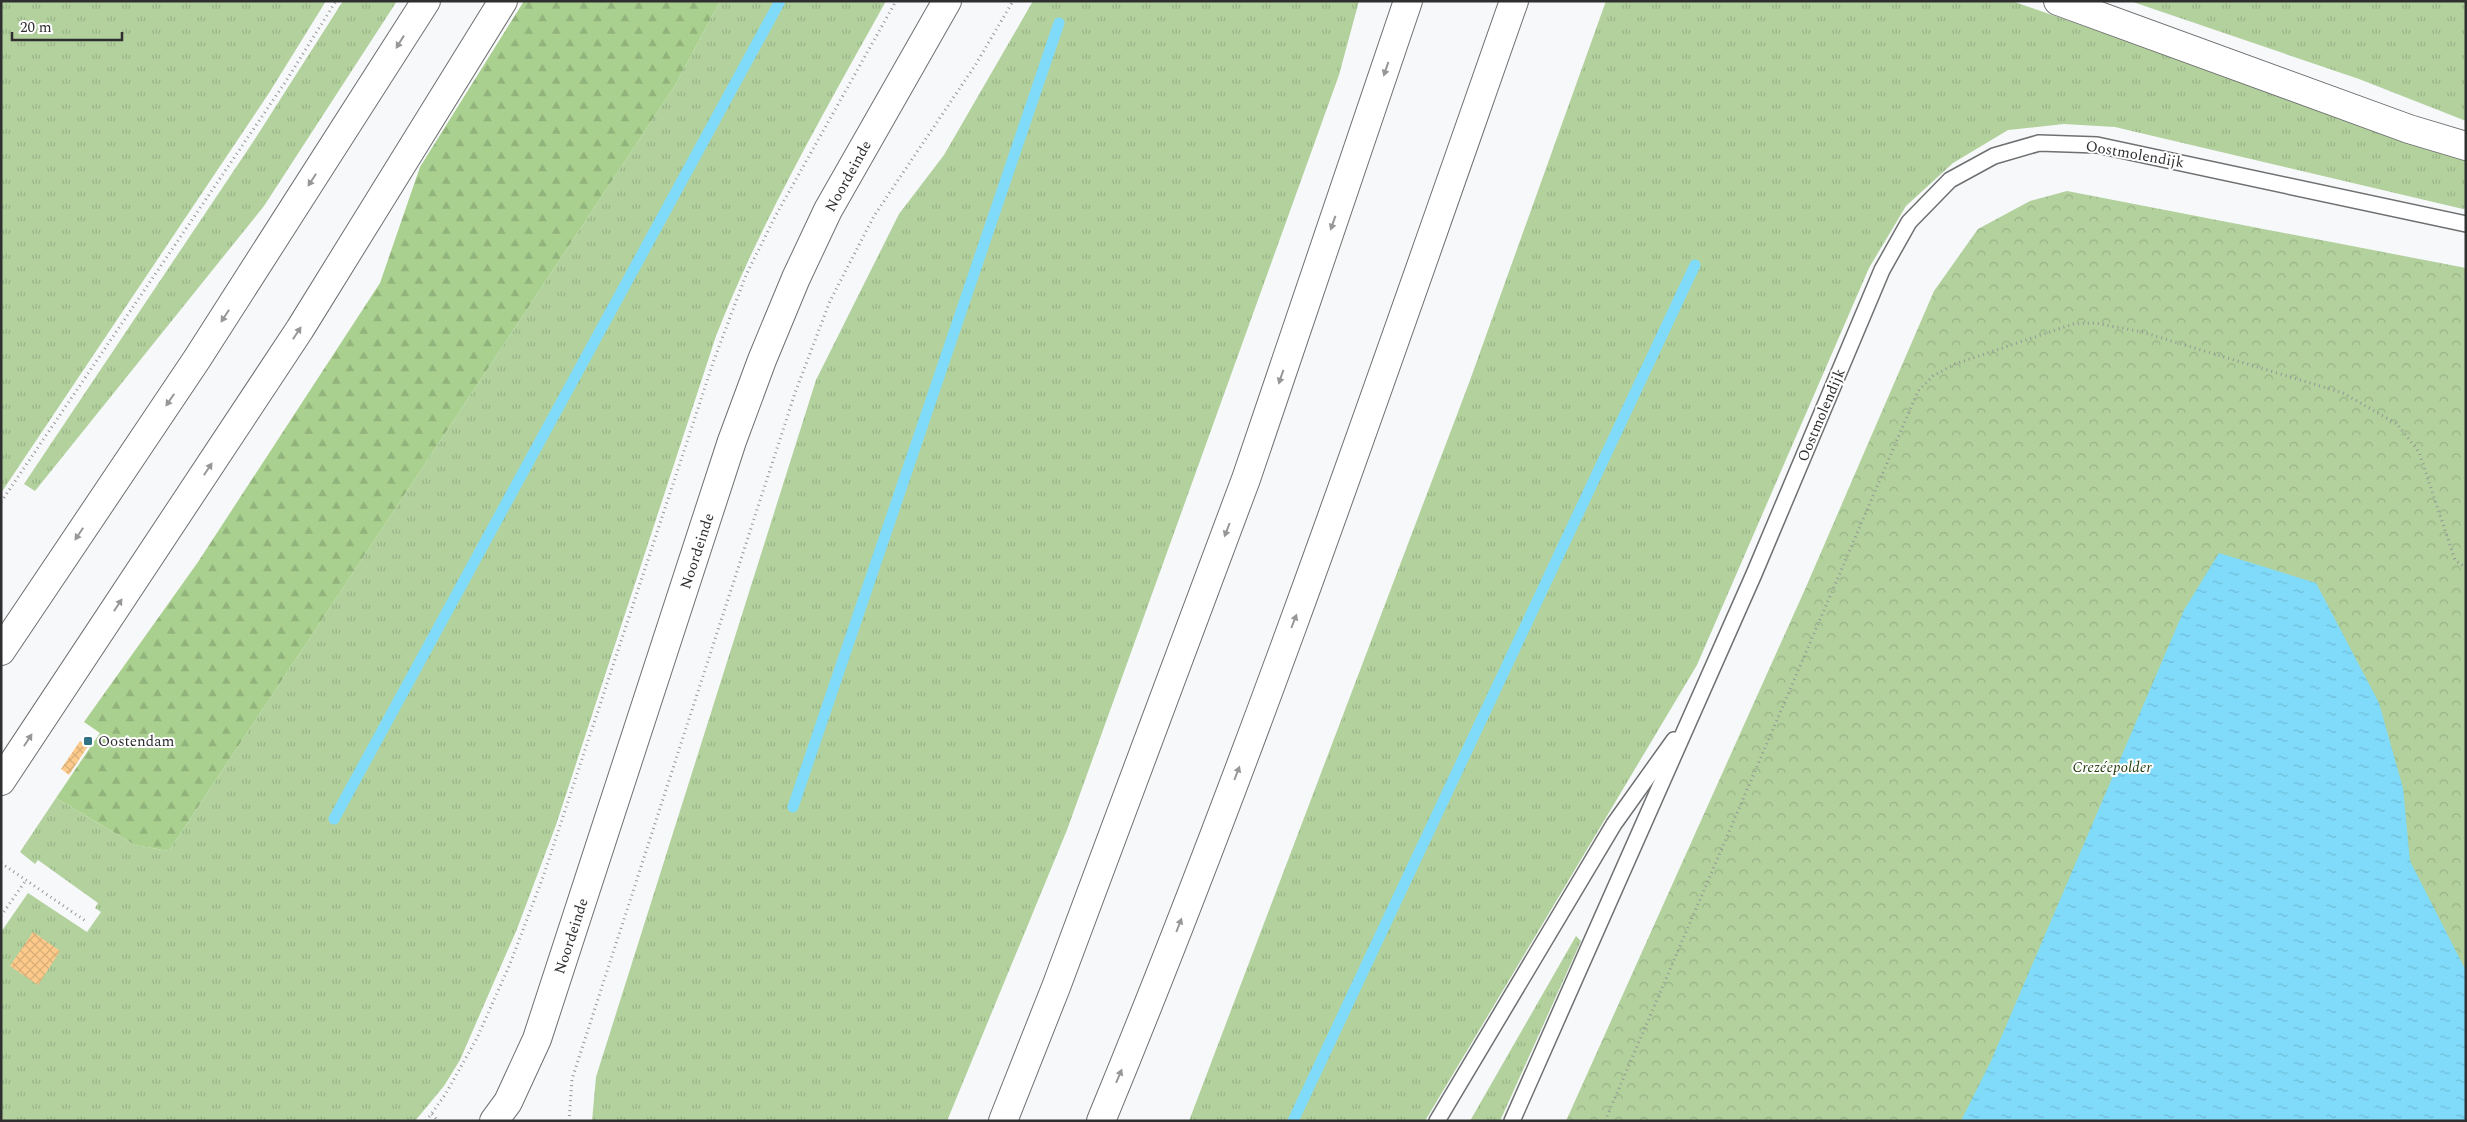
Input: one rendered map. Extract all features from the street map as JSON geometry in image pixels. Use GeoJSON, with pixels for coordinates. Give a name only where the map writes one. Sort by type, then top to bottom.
{"type":"FeatureCollection","features":[{"type":"Feature","properties":{"kind":"main road"},"geometry":{"type":"LineString","coordinates":[[1,651],[197,359],[426,1]]}},
{"type":"Feature","properties":{"kind":"main road"},"geometry":{"type":"LineString","coordinates":[[1,781],[300,329],[504,1]]}},
{"type":"Feature","properties":{"kind":"main road","name":"Noordeinde"},"geometry":{"type":"LineString","coordinates":[[494,1121],[508,1102],[537,1039],[732,441],[762,360],[796,278],[828,210],[947,1]]}},
{"type":"Feature","properties":{"kind":"main road"},"geometry":{"type":"LineString","coordinates":[[1003,1121],[1056,986],[1246,480],[1408,1]]}},
{"type":"Feature","properties":{"kind":"main road"},"geometry":{"type":"LineString","coordinates":[[1101,1121],[1152,996],[1330,525],[1514,1]]}},
{"type":"Feature","properties":{"kind":"main road"},"geometry":{"type":"LineString","coordinates":[[2058,1],[2408,129],[2466,146]]}},
{"type":"Feature","properties":{"kind":"lane","name":"Oostmolendijk"},"geometry":{"type":"LineString","coordinates":[[1692,716],[1886,262],[1909,222],[1950,180],[1994,156],[2040,144],[2097,145],[2466,224]]}},
{"type":"Feature","properties":{"kind":"lane"},"geometry":{"type":"LineString","coordinates":[[1437,1121],[1614,824],[1692,716]]}},
{"type":"Feature","properties":{"kind":"lane"},"geometry":{"type":"LineString","coordinates":[[1512,1121],[1692,716]]}},
{"type":"Feature","properties":{"kind":"path"},"geometry":{"type":"LineString","coordinates":[[1,502],[286,81],[336,1]]}},
{"type":"Feature","properties":{"kind":"path"},"geometry":{"type":"LineString","coordinates":[[426,1121],[477,1038],[510,964],[543,877],[714,360],[746,275],[798,173],[896,1]]}},
{"type":"Feature","properties":{"kind":"path"},"geometry":{"type":"LineString","coordinates":[[569,1121],[572,1079],[792,403],[830,301],[874,216],[976,64],[1013,1]]}},
{"type":"Feature","properties":{"kind":"path"},"geometry":{"type":"LineString","coordinates":[[1605,1121],[1918,391],[1933,376],[1955,364],[2073,324],[2096,323],[2142,332],[2343,394],[2397,424],[2420,452],[2455,560],[2466,568]]}},
{"type":"Feature","properties":{"kind":"path"},"geometry":{"type":"LineString","coordinates":[[1,863],[87,922]]}},
{"type":"Feature","properties":{"kind":"path"},"geometry":{"type":"LineString","coordinates":[[1,916],[26,880]]}},
{"type":"Feature","properties":{"kind":"path"},"geometry":{"type":"LineString","coordinates":[[432,1114],[438,1121]]}},
{"type":"Feature","properties":{"kind":"green space"},"geometry":{"type":"Polygon","coordinates":[[[1,1],[326,1],[269,93],[1,493],[1,1]]]}},
{"type":"Feature","properties":{"kind":"green space"},"geometry":{"type":"Polygon","coordinates":[[[343,1],[397,1],[264,206],[35,491],[24,484],[253,142],[343,1]]]}},
{"type":"Feature","properties":{"kind":"green space"},"geometry":{"type":"Polygon","coordinates":[[[524,1],[720,1],[676,84],[169,851],[135,845],[56,798],[100,733],[84,722],[198,562],[380,283],[420,167],[524,1]]]}},
{"type":"Feature","properties":{"kind":"green space"},"geometry":{"type":"Polygon","coordinates":[[[720,1],[886,1],[795,166],[753,250],[716,336],[556,825],[517,929],[460,1060],[444,1086],[415,1121],[1,1121],[1,932],[28,893],[87,932],[101,912],[95,908],[98,903],[38,860],[35,864],[20,852],[56,798],[135,845],[169,851],[676,84],[720,1]]]}},
{"type":"Feature","properties":{"kind":"green space"},"geometry":{"type":"Polygon","coordinates":[[[1033,1],[1359,1],[1339,75],[1067,830],[947,1121],[592,1121],[596,1077],[816,380],[899,214],[944,155],[1033,1]]]}},
{"type":"Feature","properties":{"kind":"green space"},"geometry":{"type":"Polygon","coordinates":[[[1606,1],[2012,1],[2466,159],[2466,208],[2463,209],[2115,127],[2064,124],[2008,130],[1953,163],[1906,206],[1869,268],[1697,665],[1425,1121],[1189,1121],[1469,383],[1606,1]]]}},
{"type":"Feature","properties":{"kind":"green space"},"geometry":{"type":"Polygon","coordinates":[[[2130,1],[2466,1],[2466,121],[2359,79],[2130,1]]]}},
{"type":"Feature","properties":{"kind":"green space","name":"Crezéepolder"},"geometry":{"type":"Polygon","coordinates":[[[2067,191],[2466,268],[2466,1121],[1566,1121],[1806,587],[1934,291],[1978,229],[2030,201],[2067,191]]]}},
{"type":"Feature","properties":{"kind":"green space"},"geometry":{"type":"Polygon","coordinates":[[[1576,936],[1581,941],[1500,1121],[1470,1121],[1576,936]]]}},
{"type":"Feature","properties":{"kind":"water"},"geometry":{"type":"Polygon","coordinates":[[[2219,553],[2316,583],[2379,703],[2403,788],[2410,861],[2466,971],[2466,1121],[1961,1121],[1991,1061],[2184,610],[2219,553]]]}},
{"type":"Feature","properties":{"kind":"building"},"geometry":{"type":"Polygon","coordinates":[[[80,741],[88,746],[69,775],[61,769],[80,741]]]}},
{"type":"Feature","properties":{"kind":"building"},"geometry":{"type":"Polygon","coordinates":[[[33,932],[60,951],[38,985],[10,966],[33,932]]]}},
{"type":"Feature","properties":{"kind":"waterway"},"geometry":{"type":"LineString","coordinates":[[334,819],[780,1]]}},
{"type":"Feature","properties":{"kind":"waterway"},"geometry":{"type":"LineString","coordinates":[[793,807],[1059,23]]}},
{"type":"Feature","properties":{"kind":"waterway"},"geometry":{"type":"LineString","coordinates":[[1293,1121],[1695,265]]}},
{"type":"Feature","properties":{"kind":"place","name":"Oostendam"},"geometry":{"type":"Point","coordinates":[88,741]}}]}
